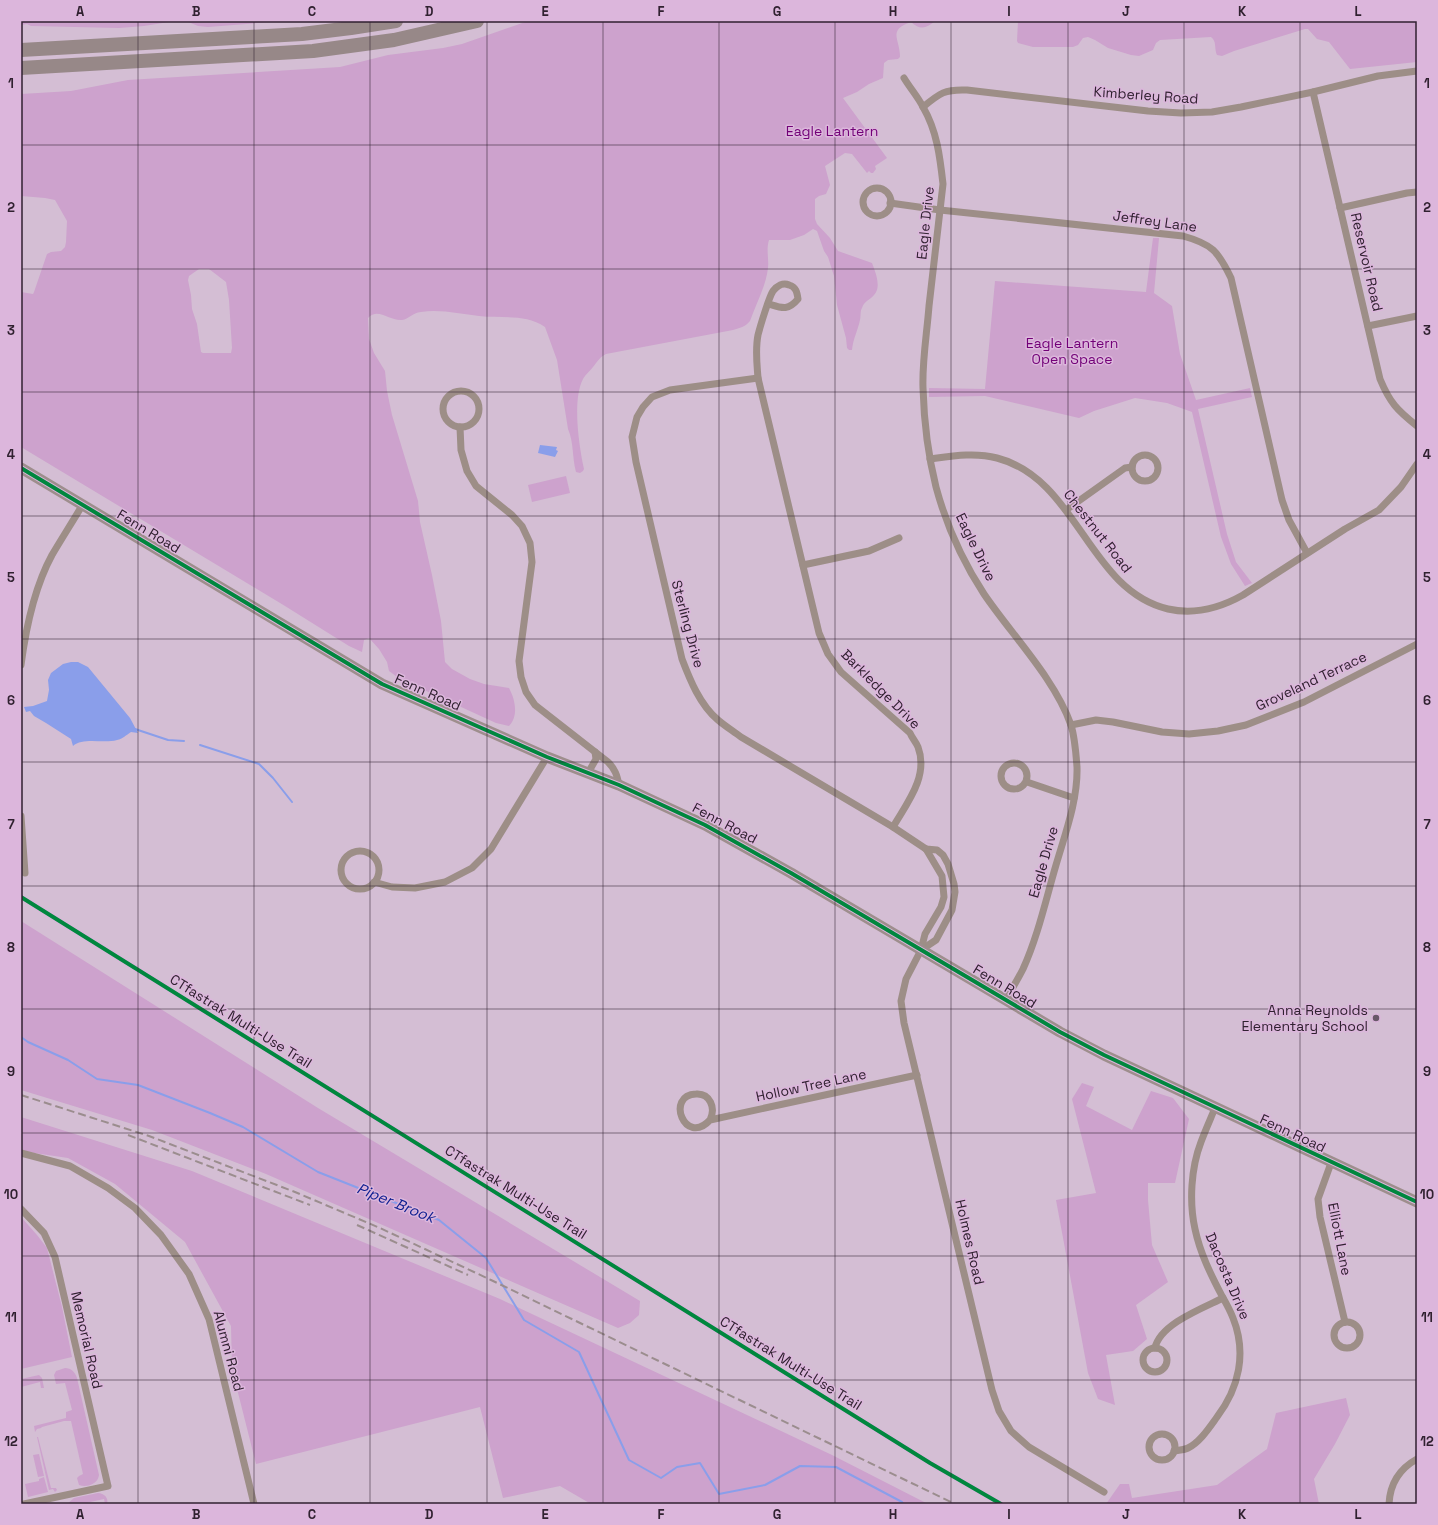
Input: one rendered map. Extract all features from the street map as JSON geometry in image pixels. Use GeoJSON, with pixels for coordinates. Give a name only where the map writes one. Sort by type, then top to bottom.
{"type":"FeatureCollection","features":[{"type":"Feature","properties":{"kind":"highway"},"geometry":{"type":"LineString","coordinates":[[21,50],[289,35],[344,30],[396,21]]}},
{"type":"Feature","properties":{"kind":"highway"},"geometry":{"type":"LineString","coordinates":[[21,68],[284,54],[341,48],[418,35],[477,21]]}},
{"type":"Feature","properties":{"kind":"highway"},"geometry":{"type":"LineString","coordinates":[[21,77],[116,70],[158,61]]}},
{"type":"Feature","properties":{"kind":"street","name":"Kimberley Road"},"geometry":{"type":"LineString","coordinates":[[923,106],[937,96],[951,90],[967,90],[1148,111],[1181,113],[1212,112],[1313,92],[1378,76],[1417,71]]}},
{"type":"Feature","properties":{"kind":"street","name":"Eagle Drive"},"geometry":{"type":"LineString","coordinates":[[904,78],[923,106],[935,134],[941,158],[942,184],[940,210],[925,348],[923,386],[925,425],[930,459],[937,489],[957,544],[970,570],[984,593],[1050,683],[1071,725],[1075,747],[1077,770],[1074,798],[1068,822],[1036,931],[1023,968],[1006,999]]}},
{"type":"Feature","properties":{"kind":"street","name":"Reservoir Road"},"geometry":{"type":"LineString","coordinates":[[1313,92],[1380,379],[1388,398],[1399,412],[1417,426]]}},
{"type":"Feature","properties":{"kind":"street"},"geometry":{"type":"LineString","coordinates":[[1340,208],[1417,192]]}},
{"type":"Feature","properties":{"kind":"street","name":"Jeffrey Lane"},"geometry":{"type":"LineString","coordinates":[[890,203],[940,210],[1183,236],[1200,241],[1212,248],[1223,261],[1231,278],[1282,500],[1289,520],[1307,553]]}},
{"type":"Feature","properties":{"kind":"street","name":"Barkledge Drive"},"geometry":{"type":"LineString","coordinates":[[769,304],[758,334],[756,352],[758,378],[819,633],[828,654],[841,672],[910,733],[918,746],[920,773],[916,788],[893,827]]}},
{"type":"Feature","properties":{"kind":"street"},"geometry":{"type":"LineString","coordinates":[[1368,326],[1417,316]]}},
{"type":"Feature","properties":{"kind":"street","name":"Sterling Drive"},"geometry":{"type":"LineString","coordinates":[[758,378],[670,390],[652,398],[643,407],[637,417],[632,437],[636,462],[682,659],[691,683],[703,702],[717,719],[741,736],[893,827],[926,849],[942,876],[944,897],[941,907],[925,934],[921,950]]}},
{"type":"Feature","properties":{"kind":"street"},"geometry":{"type":"LineString","coordinates":[[462,390],[472,394],[476,398],[480,408],[476,419],[466,426],[460,427],[454,426],[449,422],[443,411],[444,405],[450,394],[462,390]]}},
{"type":"Feature","properties":{"kind":"street"},"geometry":{"type":"LineString","coordinates":[[460,427],[461,450],[467,471],[476,486],[512,515],[522,526],[530,542],[532,562],[519,660],[521,677],[526,692],[535,705],[595,752],[614,769],[618,776],[619,784]]}},
{"type":"Feature","properties":{"kind":"street","name":"Chestnut Road"},"geometry":{"type":"LineString","coordinates":[[930,459],[976,455],[997,458],[1020,467],[1038,479],[1066,510],[1112,574],[1128,590],[1143,600],[1160,607],[1180,612],[1202,610],[1226,604],[1243,595],[1346,528],[1379,510],[1401,488],[1417,464]]}},
{"type":"Feature","properties":{"kind":"street"},"geometry":{"type":"LineString","coordinates":[[1066,510],[1125,468],[1132,467]]}},
{"type":"Feature","properties":{"kind":"street","name":"Fenn Road"},"geometry":{"type":"LineString","coordinates":[[21,468],[382,684],[547,757],[619,784],[725,835],[1060,1032],[1104,1055],[1215,1108],[1417,1202]]}},
{"type":"Feature","properties":{"kind":"street"},"geometry":{"type":"LineString","coordinates":[[21,665],[31,610],[39,584],[52,556],[83,504]]}},
{"type":"Feature","properties":{"kind":"street"},"geometry":{"type":"LineString","coordinates":[[803,564],[869,551],[899,538]]}},
{"type":"Feature","properties":{"kind":"street","name":"Groveland Terrace"},"geometry":{"type":"LineString","coordinates":[[1071,725],[1096,720],[1162,732],[1189,734],[1218,731],[1246,725],[1304,702],[1417,644]]}},
{"type":"Feature","properties":{"kind":"street"},"geometry":{"type":"LineString","coordinates":[[588,773],[596,759],[595,752]]}},
{"type":"Feature","properties":{"kind":"street"},"geometry":{"type":"LineString","coordinates":[[374,882],[392,887],[415,888],[446,882],[472,868],[491,849],[547,757]]}},
{"type":"Feature","properties":{"kind":"street"},"geometry":{"type":"LineString","coordinates":[[1026,782],[1074,798]]}},
{"type":"Feature","properties":{"kind":"street"},"geometry":{"type":"LineString","coordinates":[[21,816],[24,873]]}},
{"type":"Feature","properties":{"kind":"street","name":"Sterling Drive"},"geometry":{"type":"LineString","coordinates":[[921,950],[936,940],[952,910],[955,892],[952,872],[943,855],[937,850],[926,849]]}},
{"type":"Feature","properties":{"kind":"street"},"geometry":{"type":"LineString","coordinates":[[361,851],[372,856],[378,865],[377,877],[374,882],[369,886],[357,889],[346,882],[342,877],[341,871],[345,858],[350,854],[361,851]]}},
{"type":"Feature","properties":{"kind":"street","name":"Holmes Road"},"geometry":{"type":"LineString","coordinates":[[921,950],[906,979],[901,1001],[904,1022],[992,1390],[999,1410],[1011,1431],[1028,1447],[1104,1492]]}},
{"type":"Feature","properties":{"kind":"street","name":"Hollow Tree Lane"},"geometry":{"type":"LineString","coordinates":[[710,1120],[713,1110],[707,1097],[692,1094],[684,1099],[681,1104],[680,1114],[682,1118],[690,1126],[701,1127],[710,1120],[917,1075]]}},
{"type":"Feature","properties":{"kind":"street","name":"Dacosta Drive"},"geometry":{"type":"LineString","coordinates":[[1174,1451],[1188,1449],[1200,1439],[1227,1404],[1237,1381],[1240,1361],[1240,1340],[1233,1317],[1200,1249],[1194,1228],[1192,1200],[1193,1172],[1200,1143],[1215,1108]]}},
{"type":"Feature","properties":{"kind":"street","name":"Alumni Road"},"geometry":{"type":"LineString","coordinates":[[21,1153],[70,1166],[108,1188],[135,1208],[161,1235],[189,1274],[209,1319],[254,1504]]}},
{"type":"Feature","properties":{"kind":"street","name":"Elliott Lane"},"geometry":{"type":"LineString","coordinates":[[1331,1163],[1318,1199],[1320,1217],[1345,1322]]}},
{"type":"Feature","properties":{"kind":"street","name":"Memorial Road"},"geometry":{"type":"LineString","coordinates":[[21,1209],[44,1233],[55,1258],[108,1486],[24,1504]]}},
{"type":"Feature","properties":{"kind":"street"},"geometry":{"type":"LineString","coordinates":[[1154,1348],[1156,1341],[1167,1329],[1189,1314],[1223,1298]]}},
{"type":"Feature","properties":{"kind":"street"},"geometry":{"type":"LineString","coordinates":[[1388,1504],[1389,1493],[1395,1478],[1404,1467],[1417,1459]]}},
{"type":"Feature","properties":{"kind":"green space"},"geometry":{"type":"Polygon","coordinates":[[[21,21],[175,21],[119,28],[31,26],[27,24],[21,25],[21,21]]]}},
{"type":"Feature","properties":{"kind":"green space"},"geometry":{"type":"Polygon","coordinates":[[[186,21],[284,21],[208,27],[198,26],[186,21]]]}},
{"type":"Feature","properties":{"kind":"green space","name":"Eagle Lantern"},"geometry":{"type":"Polygon","coordinates":[[[528,21],[935,21],[929,26],[923,28],[911,22],[899,28],[896,36],[900,57],[898,59],[888,60],[884,63],[883,78],[843,98],[887,158],[875,166],[876,169],[873,173],[869,171],[867,173],[852,154],[845,153],[825,166],[830,185],[826,194],[815,199],[815,219],[817,224],[830,238],[838,251],[872,263],[878,283],[876,292],[861,309],[860,320],[852,350],[847,348],[846,338],[837,305],[834,276],[817,231],[813,229],[804,235],[790,240],[769,240],[768,268],[765,281],[750,321],[746,325],[733,330],[606,354],[600,358],[585,376],[580,388],[577,411],[580,448],[584,469],[580,473],[576,472],[557,360],[545,327],[521,318],[488,317],[443,311],[418,313],[402,320],[397,320],[380,314],[372,315],[368,318],[369,339],[374,353],[385,371],[392,415],[418,501],[420,522],[441,621],[445,662],[452,669],[470,679],[484,684],[509,688],[513,697],[515,712],[509,726],[496,723],[400,679],[389,671],[387,662],[379,649],[369,638],[364,640],[362,652],[349,646],[21,447],[21,292],[33,294],[47,254],[61,251],[65,247],[67,221],[55,200],[21,196],[21,94],[71,91],[128,80],[340,67],[388,55],[462,44],[528,21]],[[199,269],[189,276],[188,280],[192,309],[197,324],[201,352],[231,353],[229,300],[226,282],[209,269],[199,269]]]}},
{"type":"Feature","properties":{"kind":"green space"},"geometry":{"type":"Polygon","coordinates":[[[1018,21],[1417,21],[1417,62],[1350,69],[1329,42],[1317,39],[1308,29],[1222,56],[1217,55],[1215,43],[1211,37],[1160,40],[1156,43],[1153,50],[1139,56],[1108,48],[1088,37],[1083,38],[1078,45],[1073,47],[1033,47],[1018,43],[1018,21]]]}},
{"type":"Feature","properties":{"kind":"green space","name":"Eagle Lantern Open Space"},"geometry":{"type":"Polygon","coordinates":[[[1153,238],[1159,238],[1154,293],[1172,306],[1180,354],[1196,400],[1250,388],[1252,397],[1198,409],[1227,534],[1236,562],[1252,583],[1245,586],[1231,564],[1221,537],[1192,412],[1167,403],[1135,398],[1094,411],[1079,418],[985,396],[929,397],[929,388],[985,389],[995,281],[1146,292],[1153,238]]]}},
{"type":"Feature","properties":{"kind":"green space"},"geometry":{"type":"Polygon","coordinates":[[[566,476],[570,493],[532,502],[528,485],[566,476]]]}},
{"type":"Feature","properties":{"kind":"green space"},"geometry":{"type":"Polygon","coordinates":[[[21,921],[318,1108],[640,1301],[639,1315],[630,1323],[618,1328],[266,1174],[152,1130],[21,1090],[21,921]]]}},
{"type":"Feature","properties":{"kind":"green space"},"geometry":{"type":"Polygon","coordinates":[[[1082,1083],[1094,1087],[1086,1106],[1132,1130],[1151,1091],[1173,1098],[1189,1119],[1175,1183],[1148,1183],[1152,1245],[1168,1282],[1136,1305],[1147,1339],[1133,1351],[1106,1355],[1115,1405],[1098,1399],[1088,1373],[1056,1200],[1096,1193],[1072,1099],[1082,1083]]]}},
{"type":"Feature","properties":{"kind":"green space"},"geometry":{"type":"Polygon","coordinates":[[[21,1117],[192,1171],[500,1299],[832,1455],[928,1504],[591,1504],[560,1486],[503,1498],[480,1407],[256,1464],[232,1369],[231,1326],[185,1242],[115,1184],[68,1158],[21,1151],[21,1117]]]}},
{"type":"Feature","properties":{"kind":"green space"},"geometry":{"type":"Polygon","coordinates":[[[21,1217],[47,1248],[62,1307],[72,1357],[21,1369],[21,1217]]]}},
{"type":"Feature","properties":{"kind":"green space"},"geometry":{"type":"Polygon","coordinates":[[[65,1368],[72,1371],[77,1378],[99,1475],[97,1481],[89,1486],[79,1485],[77,1478],[83,1474],[71,1421],[64,1421],[42,1427],[37,1429],[35,1432],[34,1426],[66,1418],[66,1412],[72,1410],[65,1383],[56,1384],[54,1375],[56,1371],[65,1368]]]}},
{"type":"Feature","properties":{"kind":"green space"},"geometry":{"type":"Polygon","coordinates":[[[39,1375],[42,1378],[44,1388],[41,1388],[40,1382],[21,1387],[21,1379],[39,1375]]]}},
{"type":"Feature","properties":{"kind":"green space"},"geometry":{"type":"Polygon","coordinates":[[[1346,1398],[1350,1415],[1314,1479],[1319,1504],[1106,1504],[1120,1484],[1129,1484],[1132,1498],[1217,1485],[1267,1449],[1276,1413],[1346,1398]]]}},
{"type":"Feature","properties":{"kind":"green space"},"geometry":{"type":"Polygon","coordinates":[[[37,1437],[51,1488],[56,1488],[57,1490],[55,1492],[53,1489],[49,1490],[37,1437]]]}},
{"type":"Feature","properties":{"kind":"green space"},"geometry":{"type":"Polygon","coordinates":[[[39,1454],[44,1476],[38,1477],[33,1455],[39,1454]]]}},
{"type":"Feature","properties":{"kind":"green space"},"geometry":{"type":"Polygon","coordinates":[[[44,1477],[48,1492],[28,1497],[25,1484],[39,1481],[39,1479],[44,1477]]]}},
{"type":"Feature","properties":{"kind":"green space"},"geometry":{"type":"Polygon","coordinates":[[[98,1493],[106,1496],[107,1504],[105,1504],[104,1499],[81,1504],[67,1504],[74,1498],[98,1493]]]}},
{"type":"Feature","properties":{"kind":"water"},"geometry":{"type":"Polygon","coordinates":[[[540,445],[557,447],[556,450],[558,451],[555,457],[538,453],[540,445]]]}},
{"type":"Feature","properties":{"kind":"water"},"geometry":{"type":"Polygon","coordinates":[[[78,662],[88,667],[130,718],[138,733],[131,732],[123,738],[112,741],[88,741],[77,743],[73,746],[71,739],[34,716],[30,711],[26,712],[24,707],[33,706],[47,701],[49,690],[48,680],[51,673],[63,664],[78,662]]]}},
{"type":"Feature","properties":{"kind":"waterway"},"geometry":{"type":"LineString","coordinates":[[135,729],[168,740],[184,741]]}},
{"type":"Feature","properties":{"kind":"waterway"},"geometry":{"type":"LineString","coordinates":[[200,745],[259,764],[273,778],[292,802]]}},
{"type":"Feature","properties":{"kind":"waterway","name":"Piper Brook"},"geometry":{"type":"LineString","coordinates":[[21,1037],[28,1042],[68,1060],[97,1079],[138,1085],[210,1113],[243,1127],[318,1172],[439,1220],[486,1258],[524,1320],[579,1352],[629,1460],[661,1478],[677,1467],[700,1463],[719,1494],[765,1485],[800,1466],[836,1467],[902,1502],[903,1504]]}},
{"type":"Feature","properties":{"kind":"railway"},"geometry":{"type":"LineString","coordinates":[[21,1095],[149,1136],[295,1192],[380,1228],[955,1504]]}},
{"type":"Feature","properties":{"kind":"railway"},"geometry":{"type":"LineString","coordinates":[[128,1135],[310,1205]]}},
{"type":"Feature","properties":{"kind":"railway"},"geometry":{"type":"LineString","coordinates":[[357,1225],[468,1275]]}},
{"type":"Feature","properties":{"kind":"cycle path"},"geometry":{"type":"LineString","coordinates":[[21,468],[382,684],[547,757],[619,785],[705,825],[791,873],[1060,1032],[1104,1055],[1417,1202]]}},
{"type":"Feature","properties":{"kind":"cycle path","name":"CTfastrak Multi-Use Trail"},"geometry":{"type":"LineString","coordinates":[[21,897],[930,1463],[1001,1504]]}},
{"type":"Feature","properties":{"kind":"place","name":"Anna Reynolds Elementary School"},"geometry":{"type":"Point","coordinates":[1376,1018]}}]}
